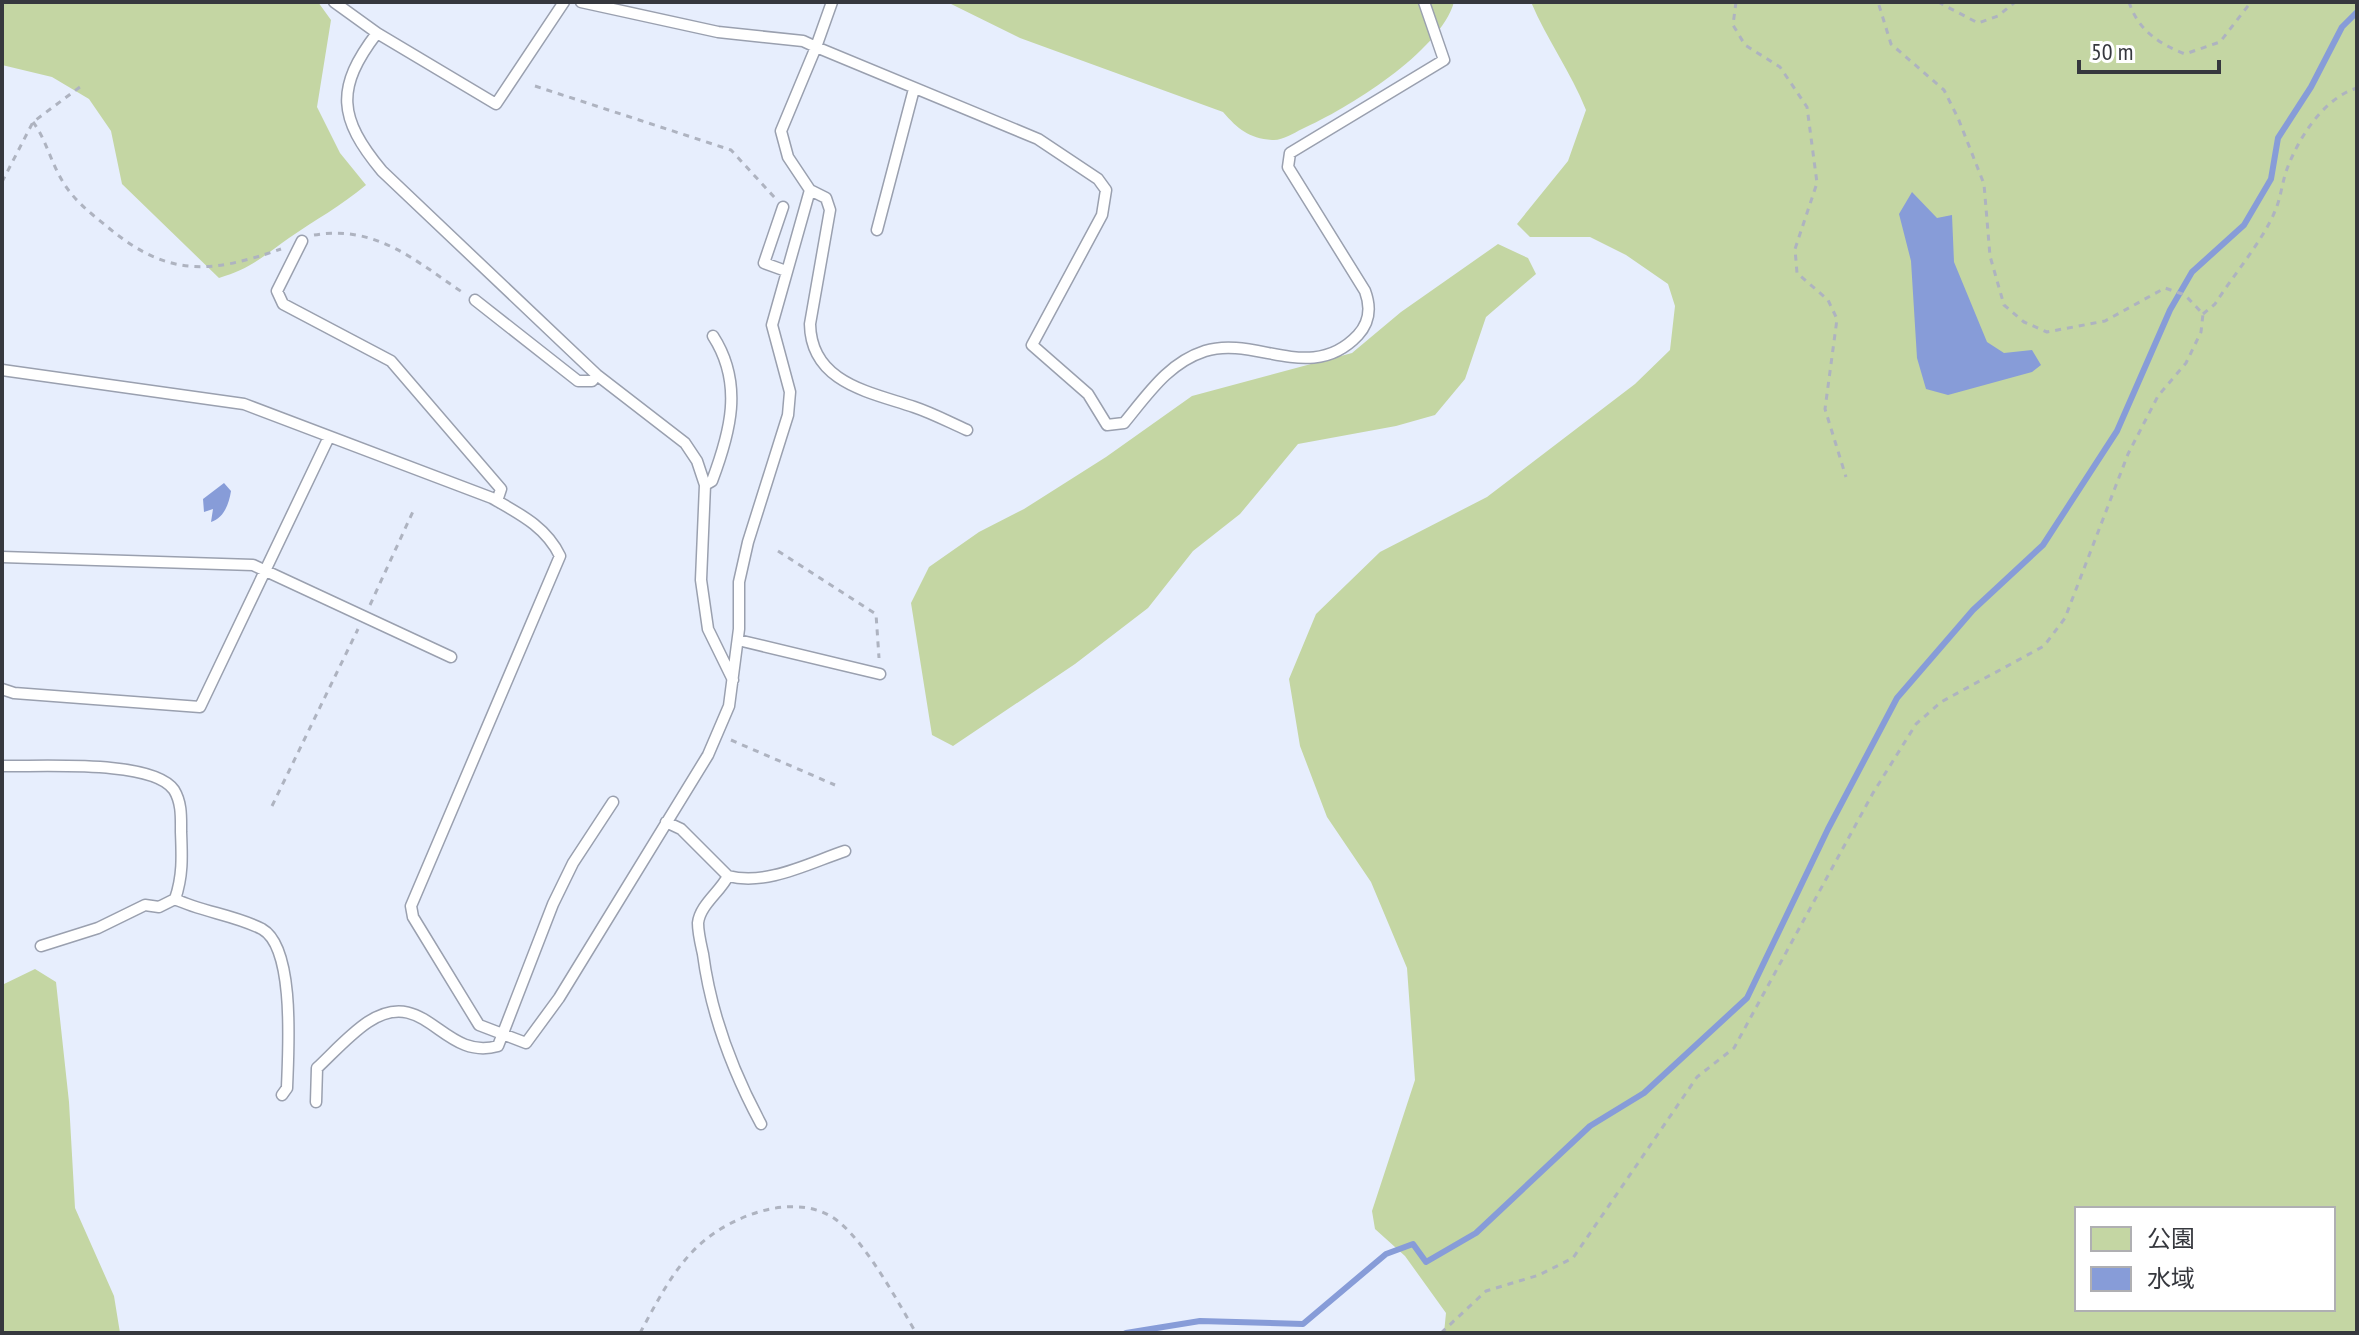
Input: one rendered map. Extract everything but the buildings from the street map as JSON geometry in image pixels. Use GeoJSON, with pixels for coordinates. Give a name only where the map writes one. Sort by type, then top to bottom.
{"type":"FeatureCollection","features":[{"type":"Feature","properties":{"kind":"lane"},"geometry":{"type":"LineString","coordinates":[[334,2],[377,33],[496,104],[564,2]]}},
{"type":"Feature","properties":{"kind":"lane"},"geometry":{"type":"LineString","coordinates":[[581,2],[718,32],[803,41],[1038,139],[1098,179],[1106,190],[1102,215],[1032,345],[1088,394],[1107,425],[1124,423],[1167,371],[1207,351],[1234,348],[1306,359],[1334,352],[1355,338],[1367,324],[1370,304],[1365,291],[1288,167],[1290,153],[1444,60],[1424,2]]}},
{"type":"Feature","properties":{"kind":"lane"},"geometry":{"type":"LineString","coordinates":[[832,2],[781,131],[788,157],[810,190],[826,198],[830,210],[810,336],[830,373],[853,388],[919,408],[967,430]]}},
{"type":"Feature","properties":{"kind":"lane"},"geometry":{"type":"LineString","coordinates":[[377,33],[348,79],[345,110],[362,147],[382,171],[597,375],[685,443],[697,461],[705,485],[701,580],[708,629],[735,683]]}},
{"type":"Feature","properties":{"kind":"lane"},"geometry":{"type":"LineString","coordinates":[[877,230],[914,89]]}},
{"type":"Feature","properties":{"kind":"lane"},"geometry":{"type":"LineString","coordinates":[[2,370],[244,404],[328,439],[497,501],[530,520],[551,538],[560,556],[411,906],[413,917],[479,1025],[526,1043],[559,998],[666,822],[717,734],[735,683],[739,582],[748,542],[788,415],[790,392],[772,325],[810,190]]}},
{"type":"Feature","properties":{"kind":"lane"},"geometry":{"type":"LineString","coordinates":[[783,207],[764,263],[786,271]]}},
{"type":"Feature","properties":{"kind":"lane"},"geometry":{"type":"LineString","coordinates":[[302,241],[277,291],[283,304],[391,361],[501,489],[497,501]]}},
{"type":"Feature","properties":{"kind":"lane"},"geometry":{"type":"LineString","coordinates":[[475,300],[578,381],[592,381],[597,375]]}},
{"type":"Feature","properties":{"kind":"lane"},"geometry":{"type":"LineString","coordinates":[[705,485],[712,481],[733,410],[723,358],[713,336]]}},
{"type":"Feature","properties":{"kind":"lane"},"geometry":{"type":"LineString","coordinates":[[2,689],[14,693],[200,707],[328,439]]}},
{"type":"Feature","properties":{"kind":"lane"},"geometry":{"type":"LineString","coordinates":[[2,557],[253,565],[266,568],[451,657]]}},
{"type":"Feature","properties":{"kind":"lane"},"geometry":{"type":"LineString","coordinates":[[738,640],[880,674]]}},
{"type":"Feature","properties":{"kind":"lane"},"geometry":{"type":"LineString","coordinates":[[2,766],[108,768],[158,776],[173,789],[180,805],[183,865],[175,899]]}},
{"type":"Feature","properties":{"kind":"lane"},"geometry":{"type":"LineString","coordinates":[[316,1102],[317,1068],[369,1022],[388,1013],[414,1012],[467,1047],[481,1051],[498,1046],[553,904],[573,863],[613,802]]}},
{"type":"Feature","properties":{"kind":"lane"},"geometry":{"type":"LineString","coordinates":[[666,822],[681,829],[728,876],[744,880],[764,878],[845,851]]}},
{"type":"Feature","properties":{"kind":"lane"},"geometry":{"type":"LineString","coordinates":[[728,876],[703,909],[698,923],[707,984],[719,1029],[729,1060],[761,1124]]}},
{"type":"Feature","properties":{"kind":"lane"},"geometry":{"type":"LineString","coordinates":[[41,946],[98,928],[145,905],[159,907],[175,899],[262,929],[273,942],[289,1004],[287,1088],[282,1095]]}},
{"type":"Feature","properties":{"kind":"path"},"geometry":{"type":"LineString","coordinates":[[1736,2],[1733,25],[1745,45],[1780,67],[1807,107],[1817,183],[1795,249],[1797,273],[1828,300],[1837,319],[1825,409],[1846,477]]}},
{"type":"Feature","properties":{"kind":"path"},"geometry":{"type":"LineString","coordinates":[[1878,2],[1891,44],[1944,90],[1958,118],[1984,184],[1990,256],[2004,305],[2024,322],[2047,332],[2105,321],[2165,288],[2185,295],[2203,314]]}},
{"type":"Feature","properties":{"kind":"path"},"geometry":{"type":"LineString","coordinates":[[1938,2],[1978,23],[1998,16],[2015,2]]}},
{"type":"Feature","properties":{"kind":"path"},"geometry":{"type":"LineString","coordinates":[[2129,2],[2134,16],[2159,44],[2185,54],[2220,42],[2251,2]]}},
{"type":"Feature","properties":{"kind":"path"},"geometry":{"type":"LineString","coordinates":[[2,182],[33,122],[84,84]]}},
{"type":"Feature","properties":{"kind":"path"},"geometry":{"type":"LineString","coordinates":[[535,86],[731,150],[783,207]]}},
{"type":"Feature","properties":{"kind":"path"},"geometry":{"type":"LineString","coordinates":[[1441,1333],[1486,1291],[1539,1275],[1573,1258],[1697,1077],[1734,1048],[1873,793],[1916,724],[1941,702],[2044,646],[2065,618],[2128,454],[2158,396],[2186,363],[2201,332],[2203,314],[2215,304],[2275,212],[2287,169],[2300,142],[2340,93],[2357,88]]}},
{"type":"Feature","properties":{"kind":"path"},"geometry":{"type":"LineString","coordinates":[[33,122],[73,196],[125,241],[153,258],[206,269],[235,265],[302,241],[342,231],[391,245],[475,300]]}},
{"type":"Feature","properties":{"kind":"path"},"geometry":{"type":"LineString","coordinates":[[272,806],[415,507]]}},
{"type":"Feature","properties":{"kind":"path"},"geometry":{"type":"LineString","coordinates":[[778,551],[876,614],[880,674]]}},
{"type":"Feature","properties":{"kind":"path"},"geometry":{"type":"LineString","coordinates":[[717,734],[835,785]]}},
{"type":"Feature","properties":{"kind":"path"},"geometry":{"type":"LineString","coordinates":[[640,1333],[668,1281],[699,1245],[737,1221],[769,1209],[792,1207],[824,1212],[840,1222],[858,1243],[916,1333]]}},
{"type":"Feature","properties":{"kind":"green space"},"geometry":{"type":"Polygon","coordinates":[[[2,2],[318,2],[331,20],[317,107],[340,153],[366,185],[256,261],[219,278],[122,184],[111,131],[89,99],[52,77],[2,65],[2,2]]]}},
{"type":"Feature","properties":{"kind":"green space"},"geometry":{"type":"Polygon","coordinates":[[[947,2],[1454,2],[1431,40],[1390,77],[1321,120],[1274,140],[1245,132],[1223,112],[1020,38],[947,2]]]}},
{"type":"Feature","properties":{"kind":"green space"},"geometry":{"type":"Polygon","coordinates":[[[1531,2],[2357,2],[2357,1333],[1444,1333],[1446,1313],[1405,1256],[1375,1229],[1372,1211],[1415,1080],[1407,968],[1371,882],[1327,817],[1300,746],[1289,679],[1316,614],[1380,552],[1487,497],[1635,384],[1670,350],[1675,306],[1668,284],[1626,255],[1590,237],[1530,237],[1517,224],[1568,161],[1586,110],[1531,2]]]}},
{"type":"Feature","properties":{"kind":"green space"},"geometry":{"type":"Polygon","coordinates":[[[1498,244],[1528,258],[1536,274],[1486,317],[1465,379],[1435,415],[1396,426],[1298,444],[1240,514],[1193,551],[1148,608],[1075,664],[953,746],[932,735],[911,603],[929,567],[979,532],[1024,509],[1106,457],[1192,396],[1352,353],[1401,312],[1498,244]]]}},
{"type":"Feature","properties":{"kind":"green space"},"geometry":{"type":"Polygon","coordinates":[[[35,969],[56,982],[69,1102],[75,1208],[114,1296],[120,1333],[2,1333],[2,985],[35,969]]]}},
{"type":"Feature","properties":{"kind":"water"},"geometry":{"type":"Polygon","coordinates":[[[1912,192],[1937,218],[1952,215],[1954,262],[1987,342],[2004,353],[2032,350],[2041,365],[2032,372],[1948,395],[1926,389],[1917,358],[1911,261],[1899,214],[1912,192]]]}},
{"type":"Feature","properties":{"kind":"water"},"geometry":{"type":"Polygon","coordinates":[[[224,483],[231,491],[229,501],[223,514],[211,522],[213,509],[204,512],[203,499],[224,483]]]}},
{"type":"Feature","properties":{"kind":"waterway"},"geometry":{"type":"LineString","coordinates":[[1126,1333],[1200,1321],[1303,1324],[1386,1254],[1413,1244],[1426,1262],[1476,1233],[1590,1126],[1644,1093],[1747,998],[1828,829],[1897,698],[1973,610],[2043,545],[2117,431],[2170,310],[2192,272],[2244,225],[2271,179],[2278,138],[2311,87],[2342,27],[2357,12]]}}]}
